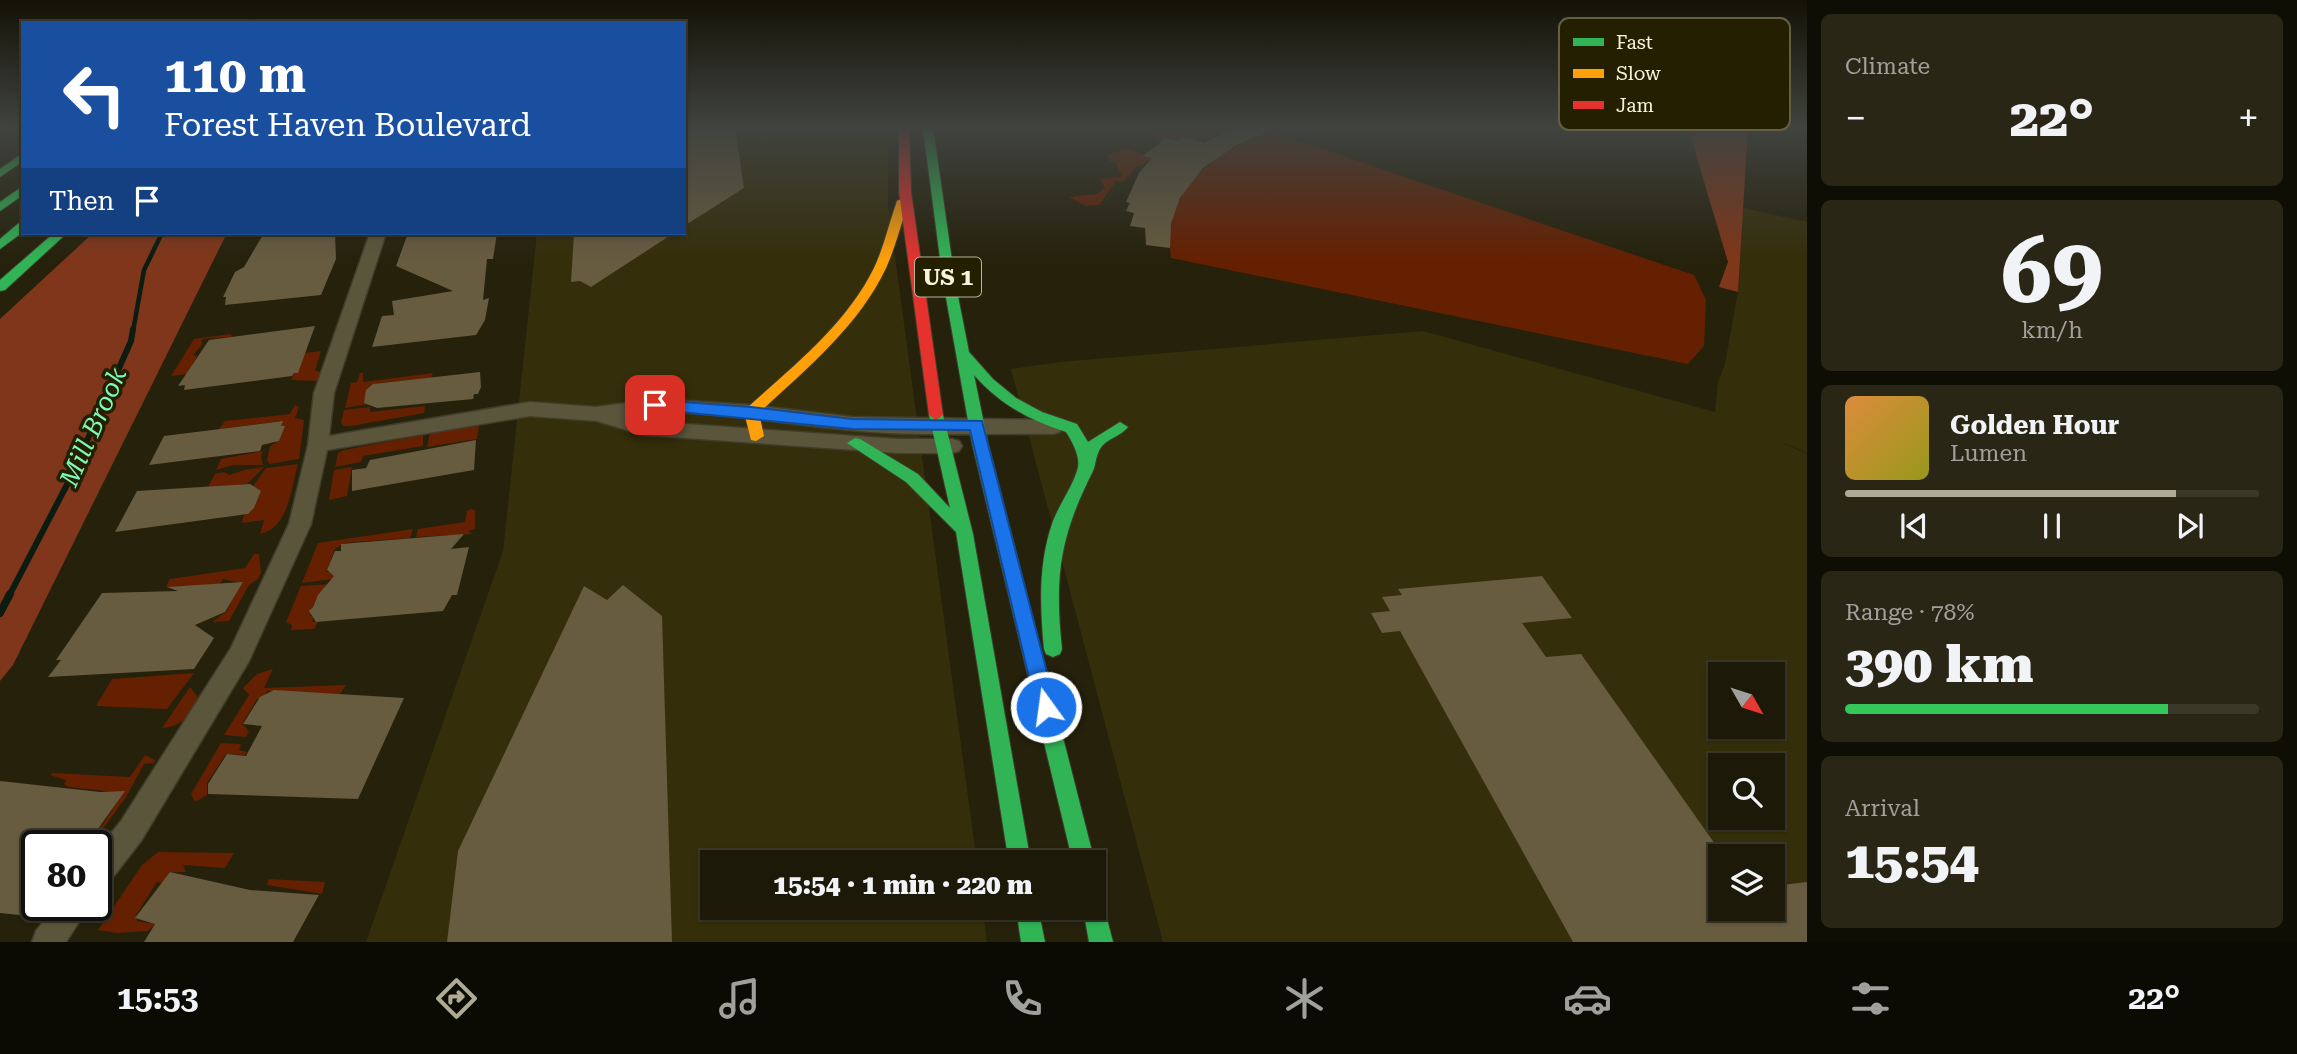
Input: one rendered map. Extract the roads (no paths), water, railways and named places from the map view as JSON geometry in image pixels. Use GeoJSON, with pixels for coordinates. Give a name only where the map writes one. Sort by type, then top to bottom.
{"type":"FeatureCollection","features":[{"type":"Feature","properties":{"kind":"highway","name":"US 1"},"geometry":{"type":"LineString","coordinates":[[905,172],[905,192],[938,426],[965,534],[1018,850]]}},
{"type":"Feature","properties":{"kind":"highway","name":"US 1"},"geometry":{"type":"LineString","coordinates":[[934,172],[948,281],[979,434],[1081,850]]}},
{"type":"Feature","properties":{"kind":"highway"},"geometry":{"type":"LineString","coordinates":[[0,208],[21,191]]}},
{"type":"Feature","properties":{"kind":"highway"},"geometry":{"type":"LineString","coordinates":[[755,436],[751,412],[819,351],[869,285],[884,255],[905,192]]}},
{"type":"Feature","properties":{"kind":"highway"},"geometry":{"type":"LineString","coordinates":[[0,245],[21,228]]}},
{"type":"Feature","properties":{"kind":"highway"},"geometry":{"type":"LineString","coordinates":[[0,287],[59,235]]}},
{"type":"Feature","properties":{"kind":"highway"},"geometry":{"type":"LineString","coordinates":[[963,353],[995,393],[1016,410],[1072,428],[1081,444],[1087,468]]}},
{"type":"Feature","properties":{"kind":"highway"},"geometry":{"type":"LineString","coordinates":[[1055,666],[1047,599],[1053,554],[1062,520],[1087,468],[1094,444],[1120,427]]}},
{"type":"Feature","properties":{"kind":"highway"},"geometry":{"type":"LineString","coordinates":[[855,443],[893,462],[932,493],[965,534]]}},
{"type":"Feature","properties":{"kind":"highway"},"geometry":{"type":"LineString","coordinates":[[1058,693],[1073,814]]}},
{"type":"Feature","properties":{"kind":"highway"},"geometry":{"type":"LineString","coordinates":[[1029,920],[1033,942]]}},
{"type":"Feature","properties":{"kind":"highway"},"geometry":{"type":"LineString","coordinates":[[1096,920],[1101,942]]}},
{"type":"Feature","properties":{"kind":"street"},"geometry":{"type":"LineString","coordinates":[[112,855],[131,831],[240,654],[300,524],[318,444],[324,393],[377,235]]}},
{"type":"Feature","properties":{"kind":"street"},"geometry":{"type":"LineString","coordinates":[[596,414],[655,405],[751,412],[852,424],[938,426],[979,434],[1072,428]]}},
{"type":"Feature","properties":{"kind":"street"},"geometry":{"type":"LineString","coordinates":[[318,444],[530,409],[596,414],[642,428],[855,443],[943,446],[979,434]]}},
{"type":"Feature","properties":{"kind":"street"},"geometry":{"type":"LineString","coordinates":[[47,942],[63,921]]}},
{"type":"Feature","properties":{"kind":"waterway","name":"Mill Brook"},"geometry":{"type":"LineString","coordinates":[[133,331],[144,270],[161,235]]}},
{"type":"Feature","properties":{"kind":"waterway","name":"Mill Brook"},"geometry":{"type":"LineString","coordinates":[[9,596],[71,477],[131,341],[133,329]]}},
{"type":"Feature","properties":{"kind":"waterway","name":"Mill Brook"},"geometry":{"type":"LineString","coordinates":[[0,613],[10,594]]}}]}
